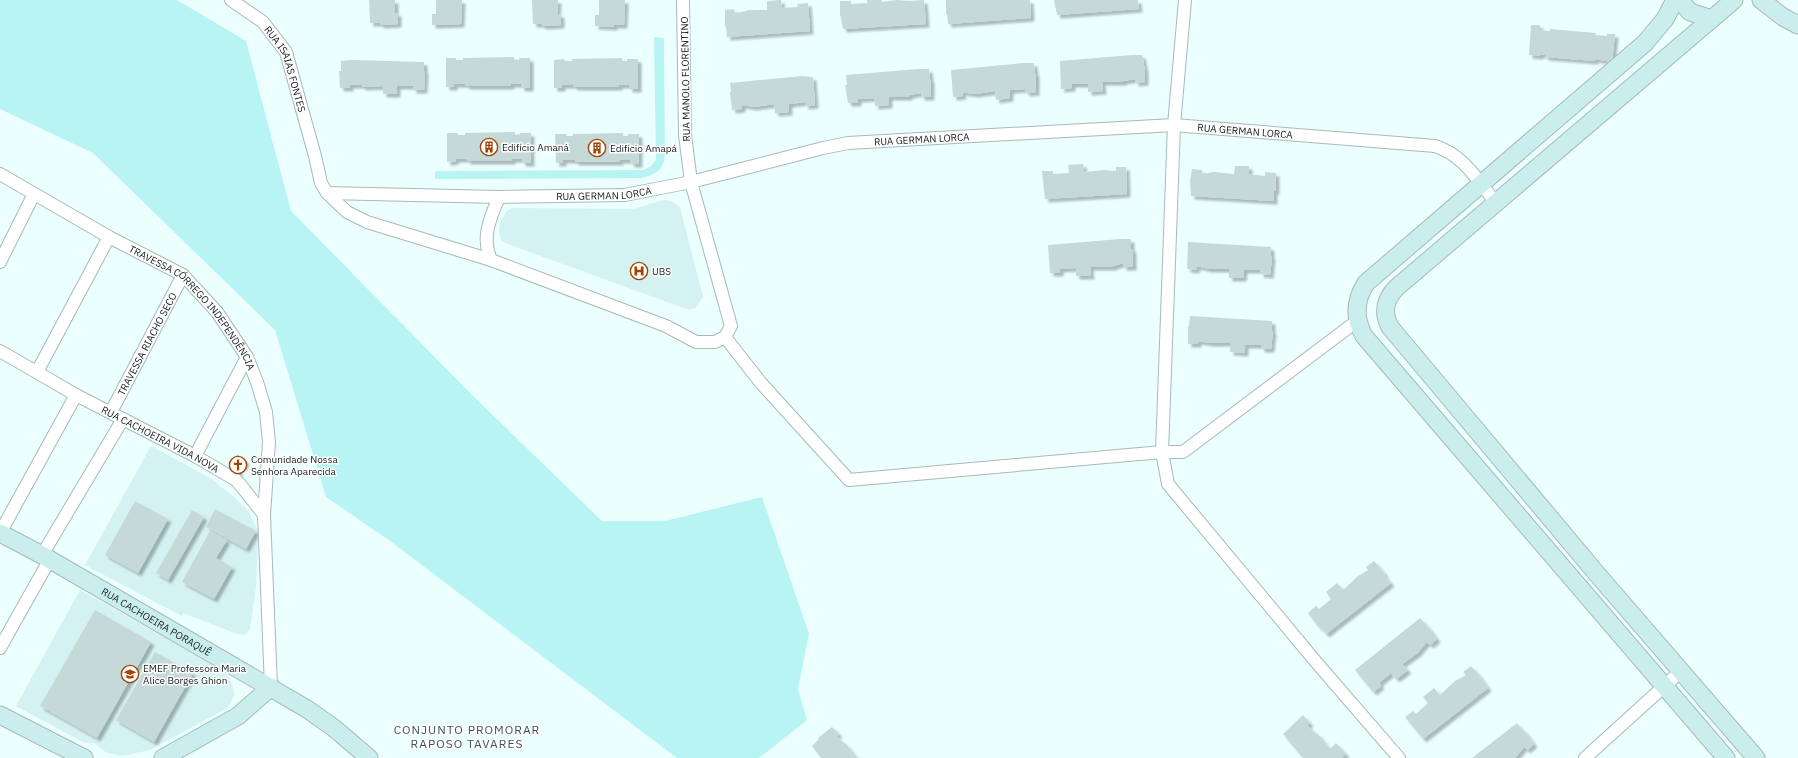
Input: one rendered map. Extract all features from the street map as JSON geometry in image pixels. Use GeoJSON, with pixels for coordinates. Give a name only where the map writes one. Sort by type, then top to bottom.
{"type":"FeatureCollection","features":[{"type":"Feature","properties":{"kind":"street","name":"RUA MANOLO FLORENTINO"},"geometry":{"type":"LineString","coordinates":[[683,0],[685,135],[691,182],[731,326],[725,337]]}},
{"type":"Feature","properties":{"kind":"street"},"geometry":{"type":"LineString","coordinates":[[1185,0],[1174,125],[1162,452],[1168,484],[1316,662],[1399,758]]}},
{"type":"Feature","properties":{"kind":"street"},"geometry":{"type":"LineString","coordinates":[[1675,0],[1665,19],[1645,43],[1366,283],[1358,298],[1357,321],[1364,336],[1580,590],[1726,758]]}},
{"type":"Feature","properties":{"kind":"street"},"geometry":{"type":"LineString","coordinates":[[1680,0],[1690,12],[1712,19]]}},
{"type":"Feature","properties":{"kind":"street"},"geometry":{"type":"LineString","coordinates":[[1734,0],[1391,294],[1385,309],[1387,321],[1390,327],[1597,574],[1756,758]]}},
{"type":"Feature","properties":{"kind":"street"},"geometry":{"type":"LineString","coordinates":[[1761,0],[1798,25]]}},
{"type":"Feature","properties":{"kind":"street","name":"RUA ISAIAS FONTES"},"geometry":{"type":"LineString","coordinates":[[231,1],[263,22],[286,52],[321,183],[327,193]]}},
{"type":"Feature","properties":{"kind":"street","name":"RUA GERMAN LORCA"},"geometry":{"type":"LineString","coordinates":[[327,193],[500,197],[626,196],[691,182],[823,148],[848,144],[1174,125],[1428,144],[1443,148],[1458,157],[1496,203]]}},
{"type":"Feature","properties":{"kind":"street","name":"TRAVESSA CÓRREGO INDEPENDÊNCIA"},"geometry":{"type":"LineString","coordinates":[[0,174],[109,237],[183,275],[218,312],[247,357],[257,382],[266,412],[269,442],[264,515]]}},
{"type":"Feature","properties":{"kind":"street"},"geometry":{"type":"LineString","coordinates":[[327,193],[340,207],[356,218],[491,260],[666,326],[696,342],[715,342],[725,337],[761,383],[849,480],[1162,452],[1183,452],[1357,321]]}},
{"type":"Feature","properties":{"kind":"street"},"geometry":{"type":"LineString","coordinates":[[0,262],[34,194]]}},
{"type":"Feature","properties":{"kind":"street"},"geometry":{"type":"LineString","coordinates":[[491,260],[486,239],[488,221],[500,197]]}},
{"type":"Feature","properties":{"kind":"street"},"geometry":{"type":"LineString","coordinates":[[37,372],[109,237]]}},
{"type":"Feature","properties":{"kind":"street","name":"TRAVESSA RIACHO SECO"},"geometry":{"type":"LineString","coordinates":[[111,412],[183,275]]}},
{"type":"Feature","properties":{"kind":"street","name":"RUA CACHOEIRA VIDA NOVA"},"geometry":{"type":"LineString","coordinates":[[1,355],[37,372],[76,395],[195,456],[236,480],[264,515]]}},
{"type":"Feature","properties":{"kind":"street"},"geometry":{"type":"LineString","coordinates":[[195,456],[247,357]]}},
{"type":"Feature","properties":{"kind":"street"},"geometry":{"type":"LineString","coordinates":[[0,533],[76,395]]}},
{"type":"Feature","properties":{"kind":"street"},"geometry":{"type":"LineString","coordinates":[[0,648],[46,557],[123,419]]}},
{"type":"Feature","properties":{"kind":"street"},"geometry":{"type":"LineString","coordinates":[[163,758],[238,716],[271,687],[264,515]]}},
{"type":"Feature","properties":{"kind":"street","name":"RUA CACHOEIRA PORAQUÊ"},"geometry":{"type":"LineString","coordinates":[[0,533],[46,557],[307,708],[334,728],[369,758]]}},
{"type":"Feature","properties":{"kind":"street"},"geometry":{"type":"LineString","coordinates":[[1580,590],[1597,574]]}},
{"type":"Feature","properties":{"kind":"street"},"geometry":{"type":"LineString","coordinates":[[1585,758],[1681,672]]}},
{"type":"Feature","properties":{"kind":"street"},"geometry":{"type":"LineString","coordinates":[[0,715],[84,758]]}},
{"type":"Feature","properties":{"kind":"shaded area"},"geometry":{"type":"Polygon","coordinates":[[[0,0],[177,0],[246,41],[291,211],[472,395],[602,521],[665,521],[762,497],[809,634],[798,689],[807,720],[759,758],[677,758],[390,541],[326,497],[275,330],[93,153],[0,109],[0,0]]]}},
{"type":"Feature","properties":{"kind":"shaded area"},"geometry":{"type":"Polygon","coordinates":[[[654,37],[664,38],[665,155],[661,168],[655,173],[642,178],[435,179],[435,171],[643,170],[651,166],[656,160],[654,37]]]}},
{"type":"Feature","properties":{"kind":"shaded area","name":"UBS"},"geometry":{"type":"Polygon","coordinates":[[[664,200],[671,201],[680,207],[703,297],[695,308],[689,310],[508,244],[502,241],[499,233],[500,223],[506,212],[512,208],[633,209],[664,200]]]}},
{"type":"Feature","properties":{"kind":"shaded area"},"geometry":{"type":"Polygon","coordinates":[[[151,446],[210,478],[234,497],[249,512],[258,531],[256,587],[250,629],[245,635],[237,634],[183,613],[182,616],[85,565],[151,446]]]}},
{"type":"Feature","properties":{"kind":"shaded area","name":"EMEF Professora Maria Alice Borges Ghion"},"geometry":{"type":"Polygon","coordinates":[[[80,590],[223,670],[233,687],[234,695],[227,708],[150,750],[122,756],[107,753],[94,743],[85,743],[16,706],[80,590]]]}},
{"type":"Feature","properties":{"kind":"building"},"geometry":{"type":"Polygon","coordinates":[[[369,0],[395,0],[395,13],[398,13],[398,24],[380,25],[380,23],[370,23],[369,0]]]}},
{"type":"Feature","properties":{"kind":"building"},"geometry":{"type":"Polygon","coordinates":[[[436,0],[462,0],[461,24],[432,25],[432,14],[436,14],[436,0]]]}},
{"type":"Feature","properties":{"kind":"building"},"geometry":{"type":"Polygon","coordinates":[[[532,0],[558,0],[557,14],[561,14],[561,25],[542,26],[542,24],[533,24],[532,0]]]}},
{"type":"Feature","properties":{"kind":"building"},"geometry":{"type":"Polygon","coordinates":[[[599,0],[625,0],[624,25],[614,25],[614,27],[595,26],[595,15],[599,15],[599,0]]]}},
{"type":"Feature","properties":{"kind":"building"},"geometry":{"type":"Polygon","coordinates":[[[781,0],[782,8],[798,7],[797,4],[808,3],[810,31],[727,37],[725,27],[725,10],[734,9],[735,13],[747,10],[767,10],[767,1],[781,0]]]}},
{"type":"Feature","properties":{"kind":"building"},"geometry":{"type":"Polygon","coordinates":[[[867,0],[882,0],[882,2],[896,0],[924,0],[926,24],[843,29],[840,14],[840,1],[851,1],[851,4],[867,3],[867,0]]]}},
{"type":"Feature","properties":{"kind":"building"},"geometry":{"type":"Polygon","coordinates":[[[946,0],[1030,0],[1031,18],[948,24],[946,0]]]}},
{"type":"Feature","properties":{"kind":"building"},"geometry":{"type":"Polygon","coordinates":[[[1054,0],[1138,0],[1139,9],[1057,15],[1054,0]]]}},
{"type":"Feature","properties":{"kind":"building"},"geometry":{"type":"Polygon","coordinates":[[[1531,25],[1540,25],[1540,30],[1550,31],[1550,29],[1596,33],[1595,35],[1607,36],[1607,34],[1615,34],[1612,62],[1595,59],[1595,61],[1545,57],[1545,55],[1540,54],[1540,56],[1529,55],[1531,25]]]}},
{"type":"Feature","properties":{"kind":"building"},"geometry":{"type":"Polygon","coordinates":[[[1142,55],[1145,70],[1145,82],[1135,83],[1135,79],[1123,82],[1102,82],[1103,91],[1088,92],[1088,84],[1072,84],[1072,88],[1061,89],[1060,61],[1142,55]]]}},
{"type":"Feature","properties":{"kind":"building"},"geometry":{"type":"Polygon","coordinates":[[[514,57],[514,60],[519,60],[519,58],[530,58],[530,88],[521,88],[521,84],[511,84],[511,86],[465,86],[466,84],[454,84],[454,87],[446,87],[446,58],[463,60],[463,58],[514,57]]]}},
{"type":"Feature","properties":{"kind":"building"},"geometry":{"type":"Polygon","coordinates":[[[622,58],[622,61],[627,61],[627,59],[638,59],[638,89],[629,89],[629,85],[619,85],[619,87],[574,87],[573,85],[562,85],[562,88],[554,88],[554,60],[564,59],[565,61],[572,61],[572,59],[622,58]]]}},
{"type":"Feature","properties":{"kind":"building"},"geometry":{"type":"Polygon","coordinates":[[[341,61],[424,62],[424,90],[413,90],[413,86],[397,86],[397,94],[383,94],[383,86],[362,87],[362,85],[350,85],[350,88],[340,88],[339,71],[341,71],[341,61]]]}},
{"type":"Feature","properties":{"kind":"building"},"geometry":{"type":"Polygon","coordinates":[[[1034,63],[1036,73],[1036,92],[1026,93],[1025,89],[1010,90],[1010,98],[996,100],[995,91],[975,94],[962,92],[963,96],[953,97],[951,70],[1034,63]]]}},
{"type":"Feature","properties":{"kind":"building"},"geometry":{"type":"Polygon","coordinates":[[[929,69],[931,79],[931,97],[921,97],[921,93],[909,95],[909,97],[889,97],[889,105],[875,106],[874,98],[858,99],[858,103],[848,103],[845,85],[847,85],[846,75],[929,69]]]}},
{"type":"Feature","properties":{"kind":"building"},"geometry":{"type":"Polygon","coordinates":[[[802,76],[813,77],[815,105],[805,106],[805,102],[789,104],[789,112],[775,113],[774,104],[754,107],[742,105],[742,109],[732,110],[730,83],[802,76]]]}},
{"type":"Feature","properties":{"kind":"building","name":"Edifício Amaná"},"geometry":{"type":"Polygon","coordinates":[[[515,132],[515,135],[520,133],[531,133],[531,163],[522,163],[522,159],[512,159],[512,161],[467,161],[467,159],[455,159],[456,161],[447,162],[447,133],[458,133],[458,135],[465,135],[465,133],[515,132]]]}},
{"type":"Feature","properties":{"kind":"building","name":"Edifício Amapá"},"geometry":{"type":"Polygon","coordinates":[[[623,133],[623,136],[628,136],[628,134],[639,134],[639,164],[631,164],[630,160],[620,160],[620,162],[575,162],[575,160],[563,160],[563,163],[556,163],[555,134],[566,134],[566,136],[573,136],[573,134],[623,133]]]}},
{"type":"Feature","properties":{"kind":"building"},"geometry":{"type":"Polygon","coordinates":[[[1083,164],[1084,172],[1104,170],[1116,171],[1116,167],[1126,167],[1127,194],[1045,199],[1042,171],[1053,171],[1053,174],[1069,173],[1068,165],[1083,164]]]}},
{"type":"Feature","properties":{"kind":"building"},"geometry":{"type":"Polygon","coordinates":[[[1235,166],[1249,166],[1249,174],[1265,176],[1265,172],[1276,173],[1276,191],[1274,191],[1274,201],[1191,196],[1190,181],[1192,169],[1202,170],[1202,174],[1214,172],[1234,174],[1235,166]]]}},
{"type":"Feature","properties":{"kind":"building"},"geometry":{"type":"Polygon","coordinates":[[[1131,239],[1131,249],[1133,249],[1133,267],[1123,267],[1123,263],[1111,267],[1090,267],[1091,276],[1076,276],[1076,268],[1060,269],[1060,273],[1050,273],[1048,245],[1131,239]]]}},
{"type":"Feature","properties":{"kind":"building"},"geometry":{"type":"Polygon","coordinates":[[[1188,242],[1271,247],[1272,257],[1270,275],[1260,274],[1260,270],[1244,270],[1243,278],[1229,278],[1229,269],[1209,269],[1197,266],[1196,270],[1187,269],[1188,242]]]}},
{"type":"Feature","properties":{"kind":"building"},"geometry":{"type":"Polygon","coordinates":[[[1190,316],[1272,321],[1273,331],[1271,349],[1261,349],[1261,345],[1245,345],[1245,353],[1230,352],[1230,343],[1210,343],[1198,341],[1198,344],[1188,344],[1188,326],[1190,316]]]}},
{"type":"Feature","properties":{"kind":"building","name":"Comunidade Nossa Senhora Aparecida"},"geometry":{"type":"Polygon","coordinates":[[[237,454],[246,461],[244,466],[240,467],[238,475],[229,469],[237,454]]]}},
{"type":"Feature","properties":{"kind":"building"},"geometry":{"type":"Polygon","coordinates":[[[135,501],[168,519],[138,573],[105,555],[135,501]]]}},
{"type":"Feature","properties":{"kind":"building"},"geometry":{"type":"Polygon","coordinates":[[[215,509],[256,531],[246,549],[206,527],[215,509]]]}},
{"type":"Feature","properties":{"kind":"building"},"geometry":{"type":"Polygon","coordinates":[[[192,510],[204,517],[168,580],[156,573],[192,510]]]}},
{"type":"Feature","properties":{"kind":"building"},"geometry":{"type":"Polygon","coordinates":[[[210,531],[227,540],[216,558],[232,567],[214,599],[182,582],[210,531]]]}},
{"type":"Feature","properties":{"kind":"building"},"geometry":{"type":"Polygon","coordinates":[[[1374,561],[1391,583],[1326,634],[1320,627],[1319,628],[1308,613],[1316,606],[1319,609],[1331,599],[1326,592],[1337,583],[1343,590],[1358,576],[1368,570],[1366,567],[1374,561]]]}},
{"type":"Feature","properties":{"kind":"building"},"geometry":{"type":"Polygon","coordinates":[[[95,610],[151,642],[97,738],[40,706],[95,610]]]}},
{"type":"Feature","properties":{"kind":"building"},"geometry":{"type":"Polygon","coordinates":[[[1420,618],[1437,639],[1430,645],[1427,642],[1419,652],[1402,664],[1408,670],[1396,679],[1391,673],[1379,683],[1381,686],[1373,692],[1355,670],[1420,618]]]}},
{"type":"Feature","properties":{"kind":"building"},"geometry":{"type":"Polygon","coordinates":[[[155,652],[193,673],[154,742],[116,720],[155,652]]]}},
{"type":"Feature","properties":{"kind":"building"},"geometry":{"type":"Polygon","coordinates":[[[1471,666],[1488,688],[1423,739],[1405,717],[1413,711],[1416,714],[1428,703],[1423,697],[1434,688],[1440,695],[1455,681],[1466,675],[1463,672],[1471,666]]]}},
{"type":"Feature","properties":{"kind":"building"},"geometry":{"type":"Polygon","coordinates":[[[1303,715],[1310,723],[1307,725],[1316,734],[1317,733],[1330,749],[1336,743],[1346,754],[1341,758],[1303,758],[1283,734],[1303,715]]]}},
{"type":"Feature","properties":{"kind":"building"},"geometry":{"type":"Polygon","coordinates":[[[1517,723],[1534,744],[1527,750],[1524,747],[1515,758],[1472,758],[1517,723]]]}},
{"type":"Feature","properties":{"kind":"building"},"geometry":{"type":"Polygon","coordinates":[[[832,727],[839,734],[836,736],[846,744],[857,758],[822,758],[818,754],[812,746],[819,739],[818,738],[832,727]]]}},
{"type":"Feature","properties":{"kind":"place","name":"Edifício Amaná"},"geometry":{"type":"Point","coordinates":[489,147]}},
{"type":"Feature","properties":{"kind":"place","name":"Edifício Amapá"},"geometry":{"type":"Point","coordinates":[597,148]}},
{"type":"Feature","properties":{"kind":"place","name":"UBS"},"geometry":{"type":"Point","coordinates":[639,271]}},
{"type":"Feature","properties":{"kind":"place","name":"Comunidade Nossa Senhora Aparecida"},"geometry":{"type":"Point","coordinates":[238,465]}},
{"type":"Feature","properties":{"kind":"place","name":"EMEF Professora Maria Alice Borges Ghion"},"geometry":{"type":"Point","coordinates":[130,674]}},
{"type":"Feature","properties":{"kind":"district","name":"CONJUNTO PROMORAR RAPOSO TAVARES"},"geometry":{"type":"Point","coordinates":[467,737]}}]}
